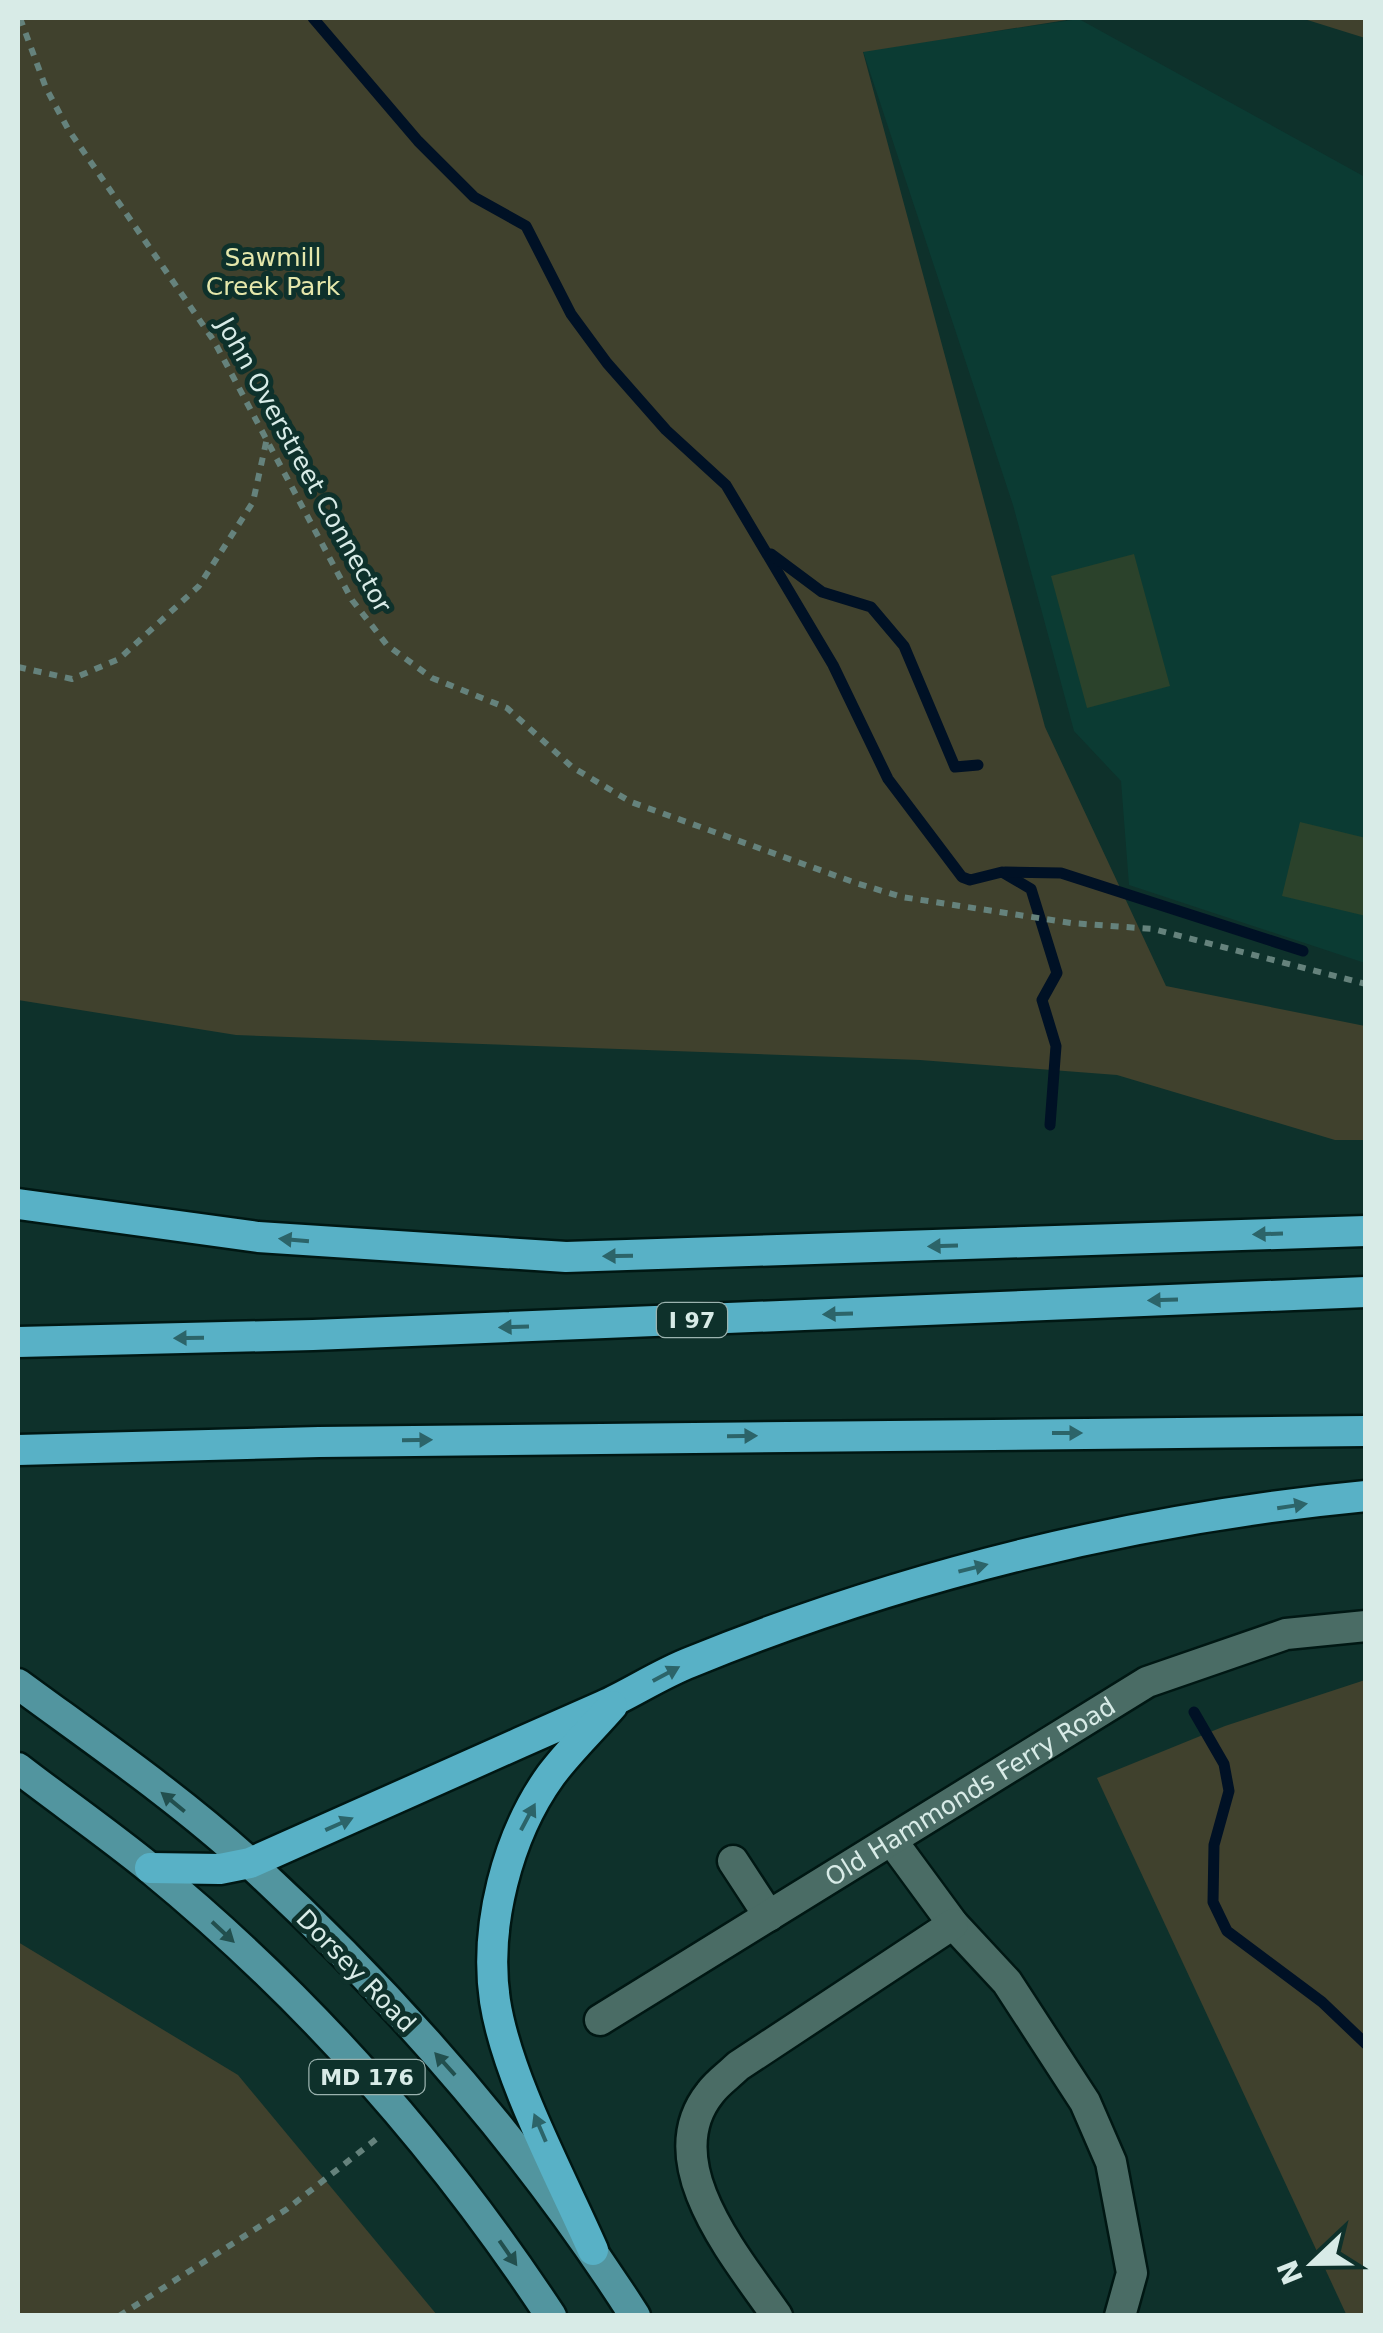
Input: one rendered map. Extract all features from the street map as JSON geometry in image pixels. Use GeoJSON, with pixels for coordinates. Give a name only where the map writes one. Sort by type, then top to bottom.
{"type":"FeatureCollection","features":[{"type":"Feature","properties":{"kind":"highway"},"geometry":{"type":"LineString","coordinates":[[18,1204],[258,1236],[566,1256],[1366,1231]]}},
{"type":"Feature","properties":{"kind":"highway","name":"I 97"},"geometry":{"type":"LineString","coordinates":[[18,1342],[313,1335],[1366,1292]]}},
{"type":"Feature","properties":{"kind":"highway"},"geometry":{"type":"LineString","coordinates":[[18,1450],[319,1442],[1366,1430]]}},
{"type":"Feature","properties":{"kind":"highway"},"geometry":{"type":"LineString","coordinates":[[18,1464],[319,1442]]}},
{"type":"Feature","properties":{"kind":"highway"},"geometry":{"type":"LineString","coordinates":[[150,1868],[220,1869],[250,1863],[618,1699],[686,1663],[800,1620],[940,1577],[1062,1546],[1366,1496]]}},
{"type":"Feature","properties":{"kind":"highway"},"geometry":{"type":"LineString","coordinates":[[593,2250],[505,2040],[495,1999],[495,1941],[502,1885],[522,1826],[550,1776],[618,1699]]}},
{"type":"Feature","properties":{"kind":"main road","name":"Dorsey Road"},"geometry":{"type":"LineString","coordinates":[[18,1684],[250,1863],[355,1966],[454,2075],[593,2250],[634,2316]]}},
{"type":"Feature","properties":{"kind":"main road","name":"MD 176"},"geometry":{"type":"LineString","coordinates":[[18,1768],[150,1868],[266,1972],[404,2117],[496,2235],[551,2316]]}},
{"type":"Feature","properties":{"kind":"street","name":"Old Hammonds Ferry Road"},"geometry":{"type":"LineString","coordinates":[[600,2020],[1146,1682],[1286,1634],[1366,1626]]}},
{"type":"Feature","properties":{"kind":"street"},"geometry":{"type":"LineString","coordinates":[[892,1841],[953,1924],[1007,1982],[1085,2102],[1111,2162],[1132,2273],[1120,2316]]}},
{"type":"Feature","properties":{"kind":"street"},"geometry":{"type":"LineString","coordinates":[[733,1861],[769,1916]]}},
{"type":"Feature","properties":{"kind":"street"},"geometry":{"type":"LineString","coordinates":[[777,2316],[718,2231],[693,2182],[696,2125],[708,2095],[738,2066],[953,1924]]}},
{"type":"Feature","properties":{"kind":"path","name":"John Overstreet Connector"},"geometry":{"type":"LineString","coordinates":[[20,18],[46,88],[88,164],[214,341],[352,600],[387,645],[432,678],[507,708],[572,767],[631,802],[902,897],[1072,924],[1152,929],[1366,984]]}},
{"type":"Feature","properties":{"kind":"path"},"geometry":{"type":"LineString","coordinates":[[18,667],[72,679],[119,659],[199,586],[253,502],[267,436]]}},
{"type":"Feature","properties":{"kind":"path"},"geometry":{"type":"LineString","coordinates":[[120,2316],[287,2210],[404,2117]]}},
{"type":"Feature","properties":{"kind":"shaded area"},"geometry":{"type":"Polygon","coordinates":[[[1079,19],[1365,177],[1365,963],[1129,885],[1121,781],[1074,731],[1013,505],[863,51],[1079,19]]]}},
{"type":"Feature","properties":{"kind":"green space","name":"Sawmill Creek Park"},"geometry":{"type":"Polygon","coordinates":[[[18,18],[1079,18],[863,52],[1045,727],[1166,986],[1365,1026],[1365,1140],[1335,1140],[1117,1075],[920,1060],[236,1035],[18,1000],[18,18]]]}},
{"type":"Feature","properties":{"kind":"green space"},"geometry":{"type":"Polygon","coordinates":[[[1301,18],[1365,18],[1365,38],[1301,18]]]}},
{"type":"Feature","properties":{"kind":"green space"},"geometry":{"type":"Polygon","coordinates":[[[1365,1680],[1366,2315],[1347,2316],[1097,1778],[1225,1726],[1365,1680]]]}},
{"type":"Feature","properties":{"kind":"green space"},"geometry":{"type":"Polygon","coordinates":[[[18,1942],[238,2075],[437,2315],[18,2315],[18,1942]]]}},
{"type":"Feature","properties":{"kind":"building"},"geometry":{"type":"Polygon","coordinates":[[[1134,554],[1170,686],[1087,708],[1051,576],[1134,554]]]}},
{"type":"Feature","properties":{"kind":"building"},"geometry":{"type":"Polygon","coordinates":[[[1300,822],[1366,838],[1366,916],[1282,896],[1300,822]]]}},
{"type":"Feature","properties":{"kind":"waterway"},"geometry":{"type":"LineString","coordinates":[[313,18],[418,141],[474,197],[526,226],[571,314],[607,363],[666,430],[726,485],[833,665],[888,779],[962,877],[970,880],[1002,872],[1031,889],[1057,973],[1042,1000],[1056,1046],[1050,1125]]}},
{"type":"Feature","properties":{"kind":"waterway"},"geometry":{"type":"LineString","coordinates":[[771,554],[822,592],[871,607],[904,646],[955,767],[978,765]]}},
{"type":"Feature","properties":{"kind":"waterway"},"geometry":{"type":"LineString","coordinates":[[1005,872],[1061,873],[1303,951]]}},
{"type":"Feature","properties":{"kind":"waterway"},"geometry":{"type":"LineString","coordinates":[[1194,1712],[1224,1764],[1229,1791],[1214,1845],[1213,1902],[1227,1931],[1322,2002],[1366,2044]]}}]}
